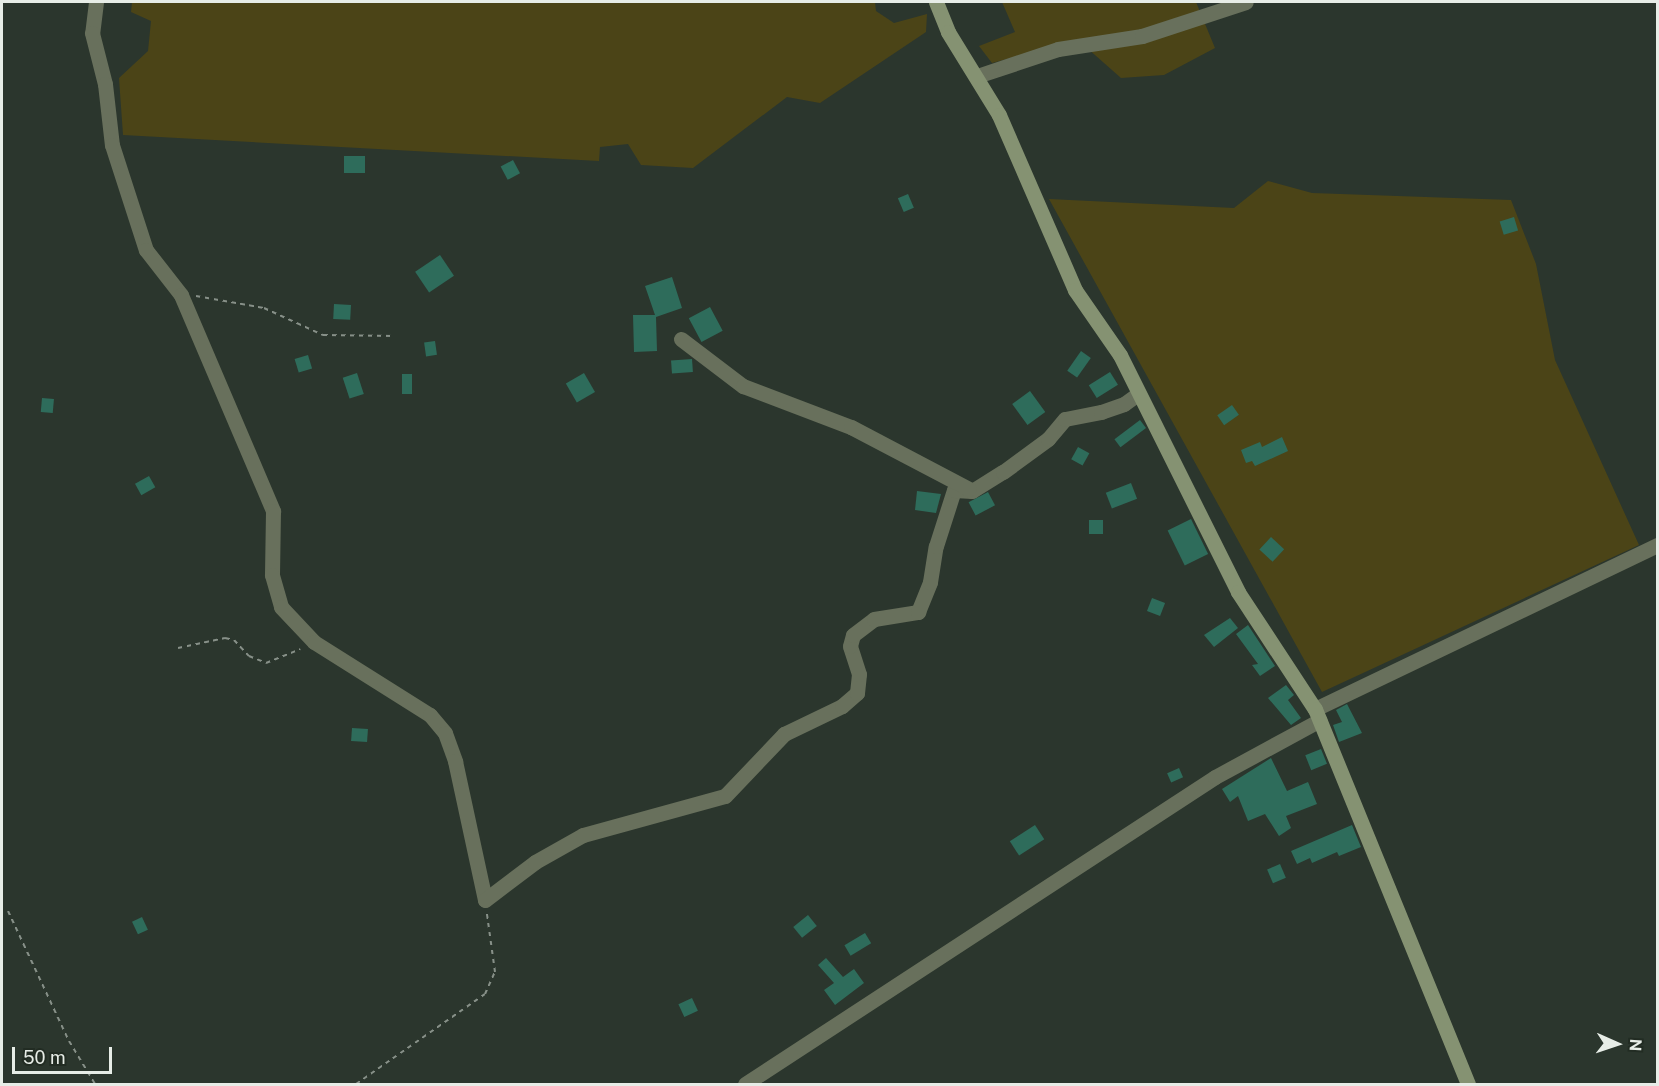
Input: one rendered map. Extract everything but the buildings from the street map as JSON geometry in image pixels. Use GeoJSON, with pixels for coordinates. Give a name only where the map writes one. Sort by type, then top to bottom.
{"type":"FeatureCollection","features":[{"type":"Feature","properties":{"kind":"street"},"geometry":{"type":"LineString","coordinates":[[96,2],[92,33],[105,84],[112,145],[146,250],[181,294],[273,511],[272,575],[281,608],[314,642],[430,715],[445,733],[455,761],[485,900],[509,881],[583,835],[725,796],[784,734],[842,706],[857,693],[859,674],[850,646],[853,635],[874,619],[918,612],[930,582],[936,546],[954,490],[972,490],[1025,457],[1065,419],[1101,412],[1124,404],[1138,394]]}},
{"type":"Feature","properties":{"kind":"street"},"geometry":{"type":"LineString","coordinates":[[936,2],[948,32],[999,115],[1075,290],[1120,356],[1238,592],[1317,715],[1468,1084]]}},
{"type":"Feature","properties":{"kind":"street"},"geometry":{"type":"LineString","coordinates":[[977,76],[1058,49],[1142,36],[1246,2]]}},
{"type":"Feature","properties":{"kind":"street"},"geometry":{"type":"LineString","coordinates":[[681,339],[743,386],[851,428],[972,490]]}},
{"type":"Feature","properties":{"kind":"street"},"geometry":{"type":"LineString","coordinates":[[745,1084],[1215,777],[1317,715],[1658,544]]}},
{"type":"Feature","properties":{"kind":"street"},"geometry":{"type":"LineString","coordinates":[[481,873],[509,881]]}},
{"type":"Feature","properties":{"kind":"path"},"geometry":{"type":"LineString","coordinates":[[181,294],[264,308],[323,335],[396,336]]}},
{"type":"Feature","properties":{"kind":"path"},"geometry":{"type":"LineString","coordinates":[[178,648],[225,638],[234,640],[249,657],[266,663],[314,642]]}},
{"type":"Feature","properties":{"kind":"path"},"geometry":{"type":"LineString","coordinates":[[356,1084],[485,994],[495,972],[485,900]]}},
{"type":"Feature","properties":{"kind":"path"},"geometry":{"type":"LineString","coordinates":[[8,911],[69,1041],[95,1084]]}},
{"type":"Feature","properties":{"kind":"shaded area"},"geometry":{"type":"Polygon","coordinates":[[[132,2],[875,2],[876,11],[894,23],[927,14],[926,32],[820,103],[787,97],[693,168],[641,165],[628,144],[600,147],[599,161],[123,135],[119,78],[148,51],[151,21],[131,12],[132,2]]]}},
{"type":"Feature","properties":{"kind":"shaded area"},"geometry":{"type":"Polygon","coordinates":[[[1002,2],[1196,2],[1215,48],[1164,75],[1121,78],[1078,40],[992,63],[979,46],[1015,32],[1002,2]]]}},
{"type":"Feature","properties":{"kind":"shaded area"},"geometry":{"type":"Polygon","coordinates":[[[1268,181],[1312,193],[1511,200],[1536,264],[1555,360],[1639,545],[1322,692],[1049,199],[1234,208],[1268,181]]]}}]}
